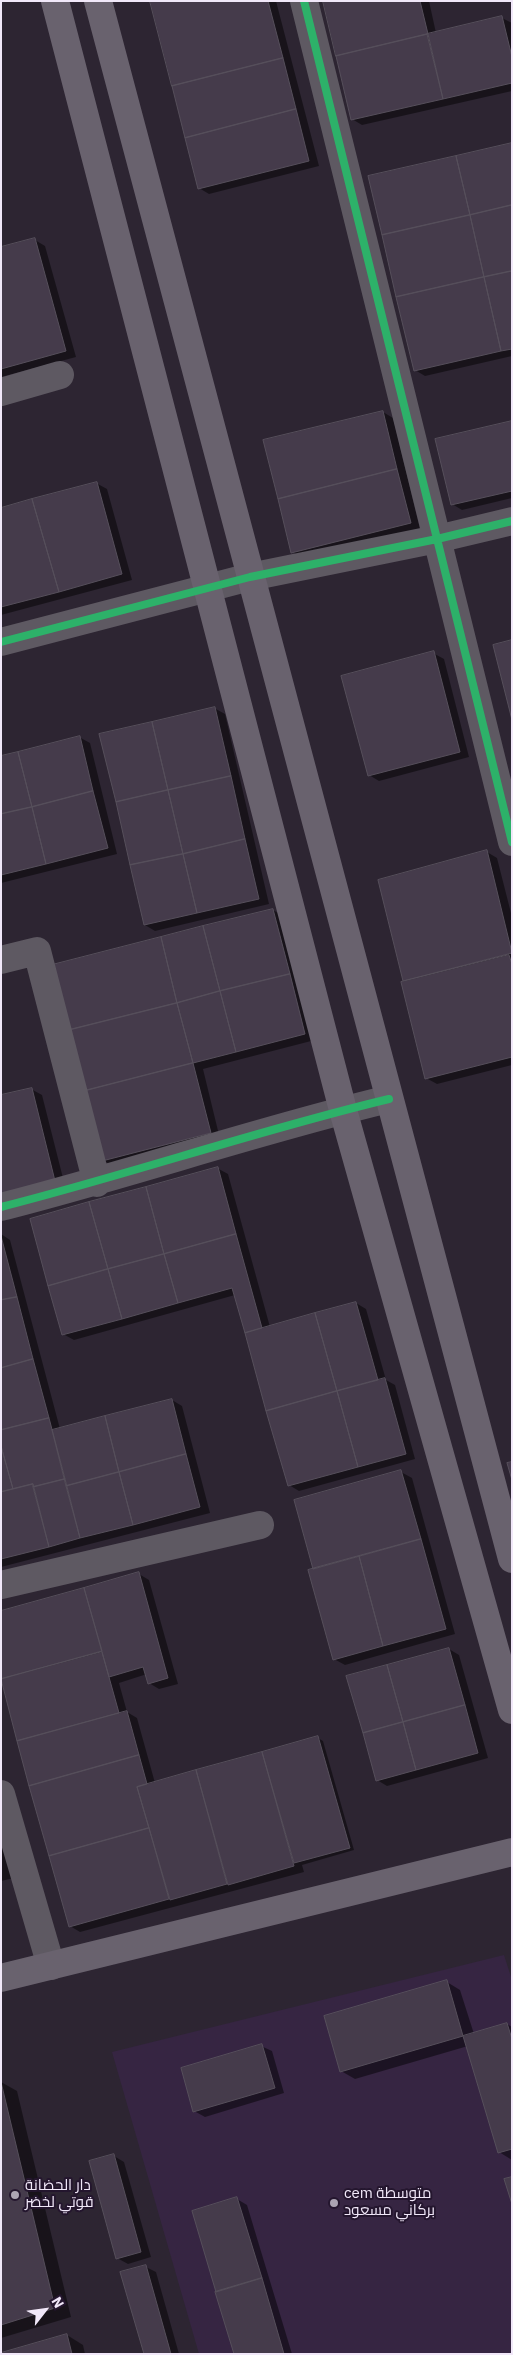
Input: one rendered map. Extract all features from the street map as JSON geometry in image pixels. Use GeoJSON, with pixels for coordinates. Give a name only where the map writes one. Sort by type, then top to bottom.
{"type":"FeatureCollection","features":[{"type":"Feature","properties":{"kind":"main road"},"geometry":{"type":"LineString","coordinates":[[55,1],[343,1110],[512,1710]]}},
{"type":"Feature","properties":{"kind":"main road"},"geometry":{"type":"LineString","coordinates":[[98,1],[512,1559]]}},
{"type":"Feature","properties":{"kind":"main road"},"geometry":{"type":"LineString","coordinates":[[1,1978],[512,1852]]}},
{"type":"Feature","properties":{"kind":"street"},"geometry":{"type":"LineString","coordinates":[[304,1],[437,539],[503,769],[512,842]]}},
{"type":"Feature","properties":{"kind":"street"},"geometry":{"type":"LineString","coordinates":[[1,392],[60,375]]}},
{"type":"Feature","properties":{"kind":"street"},"geometry":{"type":"LineString","coordinates":[[1,642],[250,577],[437,539],[512,520]]}},
{"type":"Feature","properties":{"kind":"street"},"geometry":{"type":"LineString","coordinates":[[1,960],[38,951],[97,1183]]}},
{"type":"Feature","properties":{"kind":"street"},"geometry":{"type":"LineString","coordinates":[[1,1208],[97,1183],[343,1110],[389,1099]]}},
{"type":"Feature","properties":{"kind":"street"},"geometry":{"type":"LineString","coordinates":[[1,1585],[260,1525]]}},
{"type":"Feature","properties":{"kind":"street"},"geometry":{"type":"LineString","coordinates":[[1,1794],[51,1966]]}},
{"type":"Feature","properties":{"kind":"shaded area","name":"cem متوسطة بركاني مسعود"},"geometry":{"type":"Polygon","coordinates":[[[504,1955],[512,1980],[512,2354],[199,2354],[112,2052],[504,1955]]]}},
{"type":"Feature","properties":{"kind":"building"},"geometry":{"type":"Polygon","coordinates":[[[150,1],[268,1],[283,58],[172,86],[150,1]]]}},
{"type":"Feature","properties":{"kind":"building"},"geometry":{"type":"Polygon","coordinates":[[[323,1],[420,1],[428,34],[336,56],[323,1]]]}},
{"type":"Feature","properties":{"kind":"building"},"geometry":{"type":"Polygon","coordinates":[[[502,16],[512,57],[512,83],[443,99],[427,34],[502,16]]]}},
{"type":"Feature","properties":{"kind":"building"},"geometry":{"type":"Polygon","coordinates":[[[428,34],[443,99],[351,120],[336,56],[428,34]]]}},
{"type":"Feature","properties":{"kind":"building"},"geometry":{"type":"Polygon","coordinates":[[[283,58],[296,109],[185,138],[172,86],[283,58]]]}},
{"type":"Feature","properties":{"kind":"building"},"geometry":{"type":"Polygon","coordinates":[[[296,109],[309,161],[198,189],[185,138],[296,109]]]}},
{"type":"Feature","properties":{"kind":"building"},"geometry":{"type":"Polygon","coordinates":[[[512,143],[512,205],[470,215],[456,156],[512,143]]]}},
{"type":"Feature","properties":{"kind":"building"},"geometry":{"type":"Polygon","coordinates":[[[456,156],[470,215],[382,235],[368,176],[456,156]]]}},
{"type":"Feature","properties":{"kind":"building"},"geometry":{"type":"Polygon","coordinates":[[[512,205],[512,271],[484,277],[470,215],[512,205]]]}},
{"type":"Feature","properties":{"kind":"building"},"geometry":{"type":"Polygon","coordinates":[[[470,215],[484,277],[396,297],[382,235],[470,215]]]}},
{"type":"Feature","properties":{"kind":"building"},"geometry":{"type":"Polygon","coordinates":[[[35,238],[66,351],[1,369],[1,247],[35,238]]]}},
{"type":"Feature","properties":{"kind":"building"},"geometry":{"type":"Polygon","coordinates":[[[512,271],[512,349],[501,351],[484,277],[512,271]]]}},
{"type":"Feature","properties":{"kind":"building"},"geometry":{"type":"Polygon","coordinates":[[[484,277],[501,351],[414,371],[396,297],[484,277]]]}},
{"type":"Feature","properties":{"kind":"building"},"geometry":{"type":"Polygon","coordinates":[[[383,411],[397,469],[278,499],[263,440],[383,411]]]}},
{"type":"Feature","properties":{"kind":"building"},"geometry":{"type":"Polygon","coordinates":[[[512,421],[512,491],[451,505],[435,439],[512,421]]]}},
{"type":"Feature","properties":{"kind":"building"},"geometry":{"type":"Polygon","coordinates":[[[397,469],[411,523],[291,553],[278,499],[397,469]]]}},
{"type":"Feature","properties":{"kind":"building"},"geometry":{"type":"Polygon","coordinates":[[[97,482],[122,574],[59,592],[32,499],[97,482]]]}},
{"type":"Feature","properties":{"kind":"building"},"geometry":{"type":"Polygon","coordinates":[[[32,499],[59,592],[1,607],[1,508],[32,499]]]}},
{"type":"Feature","properties":{"kind":"building"},"geometry":{"type":"Polygon","coordinates":[[[512,640],[512,720],[493,645],[512,640]]]}},
{"type":"Feature","properties":{"kind":"building"},"geometry":{"type":"Polygon","coordinates":[[[434,651],[460,752],[368,776],[341,676],[434,651]]]}},
{"type":"Feature","properties":{"kind":"building"},"geometry":{"type":"Polygon","coordinates":[[[215,707],[231,776],[168,790],[152,722],[215,707]]]}},
{"type":"Feature","properties":{"kind":"building"},"geometry":{"type":"Polygon","coordinates":[[[152,722],[168,790],[116,802],[99,734],[152,722]]]}},
{"type":"Feature","properties":{"kind":"building"},"geometry":{"type":"Polygon","coordinates":[[[80,736],[93,791],[32,807],[18,752],[80,736]]]}},
{"type":"Feature","properties":{"kind":"building"},"geometry":{"type":"Polygon","coordinates":[[[18,752],[32,807],[1,814],[1,756],[18,752]]]}},
{"type":"Feature","properties":{"kind":"building"},"geometry":{"type":"Polygon","coordinates":[[[231,776],[245,839],[183,854],[168,790],[231,776]]]}},
{"type":"Feature","properties":{"kind":"building"},"geometry":{"type":"Polygon","coordinates":[[[168,790],[183,854],[130,865],[116,802],[168,790]]]}},
{"type":"Feature","properties":{"kind":"building"},"geometry":{"type":"Polygon","coordinates":[[[93,791],[108,848],[46,864],[32,807],[93,791]]]}},
{"type":"Feature","properties":{"kind":"building"},"geometry":{"type":"Polygon","coordinates":[[[32,807],[46,864],[1,875],[1,814],[32,807]]]}},
{"type":"Feature","properties":{"kind":"building"},"geometry":{"type":"Polygon","coordinates":[[[245,839],[259,899],[197,913],[183,854],[245,839]]]}},
{"type":"Feature","properties":{"kind":"building"},"geometry":{"type":"Polygon","coordinates":[[[487,850],[512,953],[403,981],[378,880],[487,850]]]}},
{"type":"Feature","properties":{"kind":"building"},"geometry":{"type":"Polygon","coordinates":[[[183,854],[197,913],[144,925],[130,865],[183,854]]]}},
{"type":"Feature","properties":{"kind":"building"},"geometry":{"type":"Polygon","coordinates":[[[273,909],[290,974],[220,991],[203,926],[273,909]]]}},
{"type":"Feature","properties":{"kind":"building"},"geometry":{"type":"Polygon","coordinates":[[[203,926],[220,991],[177,1003],[161,937],[203,926]]]}},
{"type":"Feature","properties":{"kind":"building"},"geometry":{"type":"Polygon","coordinates":[[[161,937],[177,1003],[69,1030],[52,965],[161,937]]]}},
{"type":"Feature","properties":{"kind":"building"},"geometry":{"type":"Polygon","coordinates":[[[509,955],[512,964],[512,1057],[425,1079],[401,982],[509,955]]]}},
{"type":"Feature","properties":{"kind":"building"},"geometry":{"type":"Polygon","coordinates":[[[290,974],[305,1034],[236,1052],[220,991],[290,974]]]}},
{"type":"Feature","properties":{"kind":"building"},"geometry":{"type":"Polygon","coordinates":[[[220,991],[236,1052],[193,1063],[177,1003],[220,991]]]}},
{"type":"Feature","properties":{"kind":"building"},"geometry":{"type":"Polygon","coordinates":[[[177,1003],[193,1063],[84,1091],[69,1030],[177,1003]]]}},
{"type":"Feature","properties":{"kind":"building"},"geometry":{"type":"Polygon","coordinates":[[[193,1063],[211,1133],[102,1161],[84,1091],[193,1063]]]}},
{"type":"Feature","properties":{"kind":"building"},"geometry":{"type":"Polygon","coordinates":[[[32,1088],[55,1181],[1,1194],[1,1095],[32,1088]]]}},
{"type":"Feature","properties":{"kind":"building"},"geometry":{"type":"Polygon","coordinates":[[[218,1167],[236,1234],[164,1254],[146,1187],[218,1167]]]}},
{"type":"Feature","properties":{"kind":"building"},"geometry":{"type":"Polygon","coordinates":[[[146,1187],[164,1254],[108,1269],[89,1202],[146,1187]]]}},
{"type":"Feature","properties":{"kind":"building"},"geometry":{"type":"Polygon","coordinates":[[[89,1202],[108,1269],[48,1286],[30,1219],[89,1202]]]}},
{"type":"Feature","properties":{"kind":"building"},"geometry":{"type":"Polygon","coordinates":[[[236,1234],[262,1328],[245,1333],[232,1288],[178,1303],[164,1254],[236,1234]]]}},
{"type":"Feature","properties":{"kind":"building"},"geometry":{"type":"Polygon","coordinates":[[[1,1236],[17,1297],[1,1300],[1,1236]]]}},
{"type":"Feature","properties":{"kind":"building"},"geometry":{"type":"Polygon","coordinates":[[[164,1254],[178,1303],[122,1319],[108,1269],[164,1254]]]}},
{"type":"Feature","properties":{"kind":"building"},"geometry":{"type":"Polygon","coordinates":[[[108,1269],[122,1319],[62,1335],[48,1286],[108,1269]]]}},
{"type":"Feature","properties":{"kind":"building"},"geometry":{"type":"Polygon","coordinates":[[[17,1297],[33,1359],[1,1368],[1,1300],[17,1297]]]}},
{"type":"Feature","properties":{"kind":"building"},"geometry":{"type":"Polygon","coordinates":[[[356,1302],[378,1380],[337,1391],[315,1313],[356,1302]]]}},
{"type":"Feature","properties":{"kind":"building"},"geometry":{"type":"Polygon","coordinates":[[[315,1313],[337,1391],[266,1411],[245,1333],[315,1313]]]}},
{"type":"Feature","properties":{"kind":"building"},"geometry":{"type":"Polygon","coordinates":[[[33,1359],[49,1418],[1,1430],[1,1368],[33,1359]]]}},
{"type":"Feature","properties":{"kind":"building"},"geometry":{"type":"Polygon","coordinates":[[[385,1378],[406,1454],[358,1467],[337,1391],[385,1378]]]}},
{"type":"Feature","properties":{"kind":"building"},"geometry":{"type":"Polygon","coordinates":[[[337,1391],[358,1467],[288,1486],[266,1411],[337,1391]]]}},
{"type":"Feature","properties":{"kind":"building"},"geometry":{"type":"Polygon","coordinates":[[[172,1399],[186,1454],[119,1472],[105,1416],[172,1399]]]}},
{"type":"Feature","properties":{"kind":"building"},"geometry":{"type":"Polygon","coordinates":[[[105,1416],[119,1472],[66,1486],[52,1430],[105,1416]]]}},
{"type":"Feature","properties":{"kind":"building"},"geometry":{"type":"Polygon","coordinates":[[[49,1418],[65,1479],[33,1487],[33,1484],[13,1489],[1,1446],[1,1430],[49,1418]]]}},
{"type":"Feature","properties":{"kind":"building"},"geometry":{"type":"Polygon","coordinates":[[[1,1446],[13,1489],[1,1492],[1,1446]]]}},
{"type":"Feature","properties":{"kind":"building"},"geometry":{"type":"Polygon","coordinates":[[[186,1454],[200,1507],[133,1525],[119,1472],[186,1454]]]}},
{"type":"Feature","properties":{"kind":"building"},"geometry":{"type":"Polygon","coordinates":[[[512,1462],[512,1480],[507,1463],[512,1462]]]}},
{"type":"Feature","properties":{"kind":"building"},"geometry":{"type":"Polygon","coordinates":[[[401,1470],[421,1539],[313,1569],[294,1500],[401,1470]]]}},
{"type":"Feature","properties":{"kind":"building"},"geometry":{"type":"Polygon","coordinates":[[[119,1472],[133,1525],[80,1538],[66,1486],[119,1472]]]}},
{"type":"Feature","properties":{"kind":"building"},"geometry":{"type":"Polygon","coordinates":[[[65,1479],[80,1538],[49,1547],[33,1487],[65,1479]]]}},
{"type":"Feature","properties":{"kind":"building"},"geometry":{"type":"Polygon","coordinates":[[[33,1484],[49,1547],[1,1559],[1,1492],[33,1484]]]}},
{"type":"Feature","properties":{"kind":"building"},"geometry":{"type":"Polygon","coordinates":[[[421,1539],[446,1629],[383,1646],[359,1556],[421,1539]]]}},
{"type":"Feature","properties":{"kind":"building"},"geometry":{"type":"Polygon","coordinates":[[[359,1556],[383,1646],[333,1660],[308,1570],[359,1556]]]}},
{"type":"Feature","properties":{"kind":"building"},"geometry":{"type":"Polygon","coordinates":[[[139,1572],[168,1678],[148,1684],[143,1667],[109,1677],[84,1588],[139,1572]]]}},
{"type":"Feature","properties":{"kind":"building"},"geometry":{"type":"Polygon","coordinates":[[[84,1588],[102,1651],[1,1679],[1,1611],[84,1588]]]}},
{"type":"Feature","properties":{"kind":"building"},"geometry":{"type":"Polygon","coordinates":[[[449,1648],[465,1705],[403,1722],[387,1665],[449,1648]]]}},
{"type":"Feature","properties":{"kind":"building"},"geometry":{"type":"Polygon","coordinates":[[[102,1652],[119,1713],[17,1741],[1,1679],[102,1652]]]}},
{"type":"Feature","properties":{"kind":"building"},"geometry":{"type":"Polygon","coordinates":[[[387,1665],[403,1722],[363,1733],[346,1676],[387,1665]]]}},
{"type":"Feature","properties":{"kind":"building"},"geometry":{"type":"Polygon","coordinates":[[[465,1705],[478,1753],[416,1770],[403,1722],[465,1705]]]}},
{"type":"Feature","properties":{"kind":"building"},"geometry":{"type":"Polygon","coordinates":[[[127,1711],[139,1755],[29,1786],[17,1741],[127,1711]]]}},
{"type":"Feature","properties":{"kind":"building"},"geometry":{"type":"Polygon","coordinates":[[[403,1722],[416,1770],[376,1781],[363,1733],[403,1722]]]}},
{"type":"Feature","properties":{"kind":"building"},"geometry":{"type":"Polygon","coordinates":[[[318,1736],[350,1848],[294,1863],[262,1752],[318,1736]]]}},
{"type":"Feature","properties":{"kind":"building"},"geometry":{"type":"Polygon","coordinates":[[[262,1752],[294,1866],[228,1885],[196,1770],[262,1752]]]}},
{"type":"Feature","properties":{"kind":"building"},"geometry":{"type":"Polygon","coordinates":[[[139,1755],[147,1784],[137,1787],[149,1828],[49,1856],[29,1786],[139,1755]]]}},
{"type":"Feature","properties":{"kind":"building"},"geometry":{"type":"Polygon","coordinates":[[[196,1770],[227,1884],[170,1900],[137,1787],[196,1770]]]}},
{"type":"Feature","properties":{"kind":"building"},"geometry":{"type":"Polygon","coordinates":[[[149,1828],[169,1899],[69,1927],[49,1856],[149,1828]]]}},
{"type":"Feature","properties":{"kind":"building"},"geometry":{"type":"Polygon","coordinates":[[[447,1980],[463,2036],[340,2072],[324,2016],[447,1980]]]}},
{"type":"Feature","properties":{"kind":"building"},"geometry":{"type":"Polygon","coordinates":[[[507,2023],[512,2039],[512,2149],[498,2153],[463,2036],[507,2023]]]}},
{"type":"Feature","properties":{"kind":"building"},"geometry":{"type":"Polygon","coordinates":[[[262,2044],[275,2088],[193,2112],[181,2068],[262,2044]]]}},
{"type":"Feature","properties":{"kind":"building","name":"دار الحضانة قوتي لخضر"},"geometry":{"type":"Polygon","coordinates":[[[1,2082],[55,2308],[1,2325],[1,2082]]]}},
{"type":"Feature","properties":{"kind":"building"},"geometry":{"type":"Polygon","coordinates":[[[114,2154],[141,2252],[116,2259],[89,2161],[114,2154]]]}},
{"type":"Feature","properties":{"kind":"building"},"geometry":{"type":"Polygon","coordinates":[[[512,2177],[512,2204],[504,2179],[512,2177]]]}},
{"type":"Feature","properties":{"kind":"building"},"geometry":{"type":"Polygon","coordinates":[[[237,2197],[262,2278],[216,2292],[192,2211],[237,2197]]]}},
{"type":"Feature","properties":{"kind":"building"},"geometry":{"type":"Polygon","coordinates":[[[146,2265],[171,2354],[144,2354],[120,2272],[146,2265]]]}},
{"type":"Feature","properties":{"kind":"building"},"geometry":{"type":"Polygon","coordinates":[[[262,2278],[284,2354],[234,2354],[215,2292],[262,2278]]]}},
{"type":"Feature","properties":{"kind":"building"},"geometry":{"type":"Polygon","coordinates":[[[67,2334],[72,2354],[1,2354],[1,2353],[67,2334]]]}},
{"type":"Feature","properties":{"kind":"cycle path"},"geometry":{"type":"LineString","coordinates":[[304,1],[512,842]]}},
{"type":"Feature","properties":{"kind":"cycle path"},"geometry":{"type":"LineString","coordinates":[[1,642],[250,577],[437,539],[512,521]]}},
{"type":"Feature","properties":{"kind":"cycle path"},"geometry":{"type":"LineString","coordinates":[[1,1207],[98,1181],[292,1124],[389,1099]]}},
{"type":"Feature","properties":{"kind":"place","name":"دار الحضانة قوتي لخضر"},"geometry":{"type":"Point","coordinates":[15,2195]}},
{"type":"Feature","properties":{"kind":"place","name":"cem متوسطة بركاني مسعود"},"geometry":{"type":"Point","coordinates":[334,2203]}}]}
